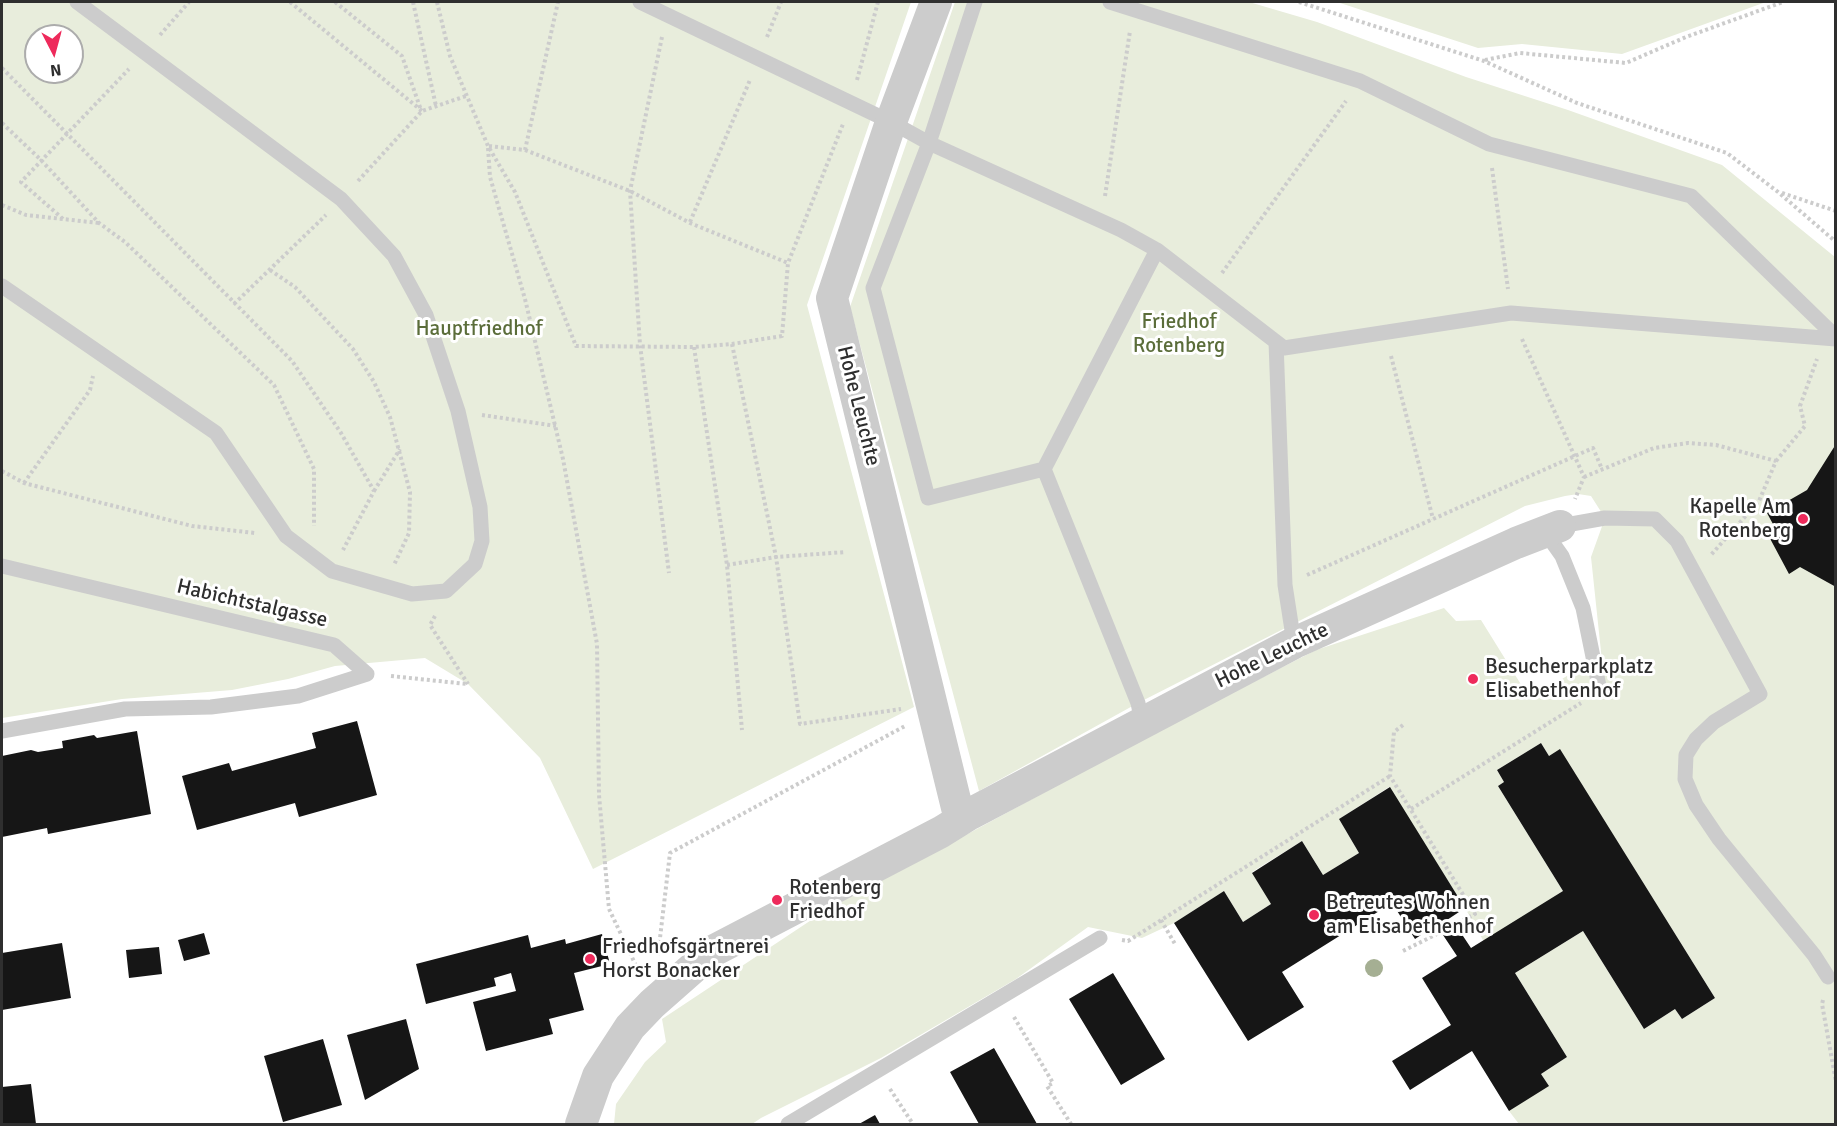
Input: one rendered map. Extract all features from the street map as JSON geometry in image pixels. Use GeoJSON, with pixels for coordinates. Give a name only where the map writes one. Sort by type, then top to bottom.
{"type":"FeatureCollection","features":[{"type":"Feature","properties":{"kind":"street","name":"Hohe Leuchte"},"geometry":{"type":"LineString","coordinates":[[936,2],[891,122],[832,298],[960,820]]}},
{"type":"Feature","properties":{"kind":"street","name":"Hohe Leuchte"},"geometry":{"type":"LineString","coordinates":[[581,1125],[598,1076],[630,1027],[647,992],[711,952],[1294,643],[1553,529]]}},
{"type":"Feature","properties":{"kind":"lane"},"geometry":{"type":"LineString","coordinates":[[2,286],[216,434],[286,536],[332,571],[412,594],[446,591],[475,564],[482,541],[480,507],[458,411],[426,315],[394,256],[341,199],[77,2]]}},
{"type":"Feature","properties":{"kind":"lane"},"geometry":{"type":"LineString","coordinates":[[640,2],[891,122],[929,143],[1101,220],[1157,250],[1284,348],[1511,312],[1832,339]]}},
{"type":"Feature","properties":{"kind":"lane"},"geometry":{"type":"LineString","coordinates":[[975,2],[929,143],[873,288],[928,498],[1044,469],[1157,250]]}},
{"type":"Feature","properties":{"kind":"lane"},"geometry":{"type":"LineString","coordinates":[[1110,2],[1360,81],[1489,144],[1691,196],[1832,339]]}},
{"type":"Feature","properties":{"kind":"lane"},"geometry":{"type":"LineString","coordinates":[[1276,342],[1285,585],[1294,643]]}},
{"type":"Feature","properties":{"kind":"lane"},"geometry":{"type":"LineString","coordinates":[[1044,469],[1138,703],[1142,722]]}},
{"type":"Feature","properties":{"kind":"lane"},"geometry":{"type":"LineString","coordinates":[[1600,691],[1583,608],[1553,529],[1605,518],[1655,519],[1677,541],[1760,694],[1714,722],[1696,739],[1686,755],[1685,779],[1696,805],[1719,839],[1814,955],[1828,977]]}},
{"type":"Feature","properties":{"kind":"lane","name":"Habichtstalgasse"},"geometry":{"type":"LineString","coordinates":[[2,566],[334,645],[367,674]]}},
{"type":"Feature","properties":{"kind":"lane"},"geometry":{"type":"LineString","coordinates":[[2,731],[125,709],[211,707],[298,696],[367,674]]}},
{"type":"Feature","properties":{"kind":"lane"},"geometry":{"type":"LineString","coordinates":[[788,1125],[1100,938]]}},
{"type":"Feature","properties":{"kind":"path"},"geometry":{"type":"LineString","coordinates":[[165,29],[189,2]]}},
{"type":"Feature","properties":{"kind":"path"},"geometry":{"type":"LineString","coordinates":[[290,2],[422,111]]}},
{"type":"Feature","properties":{"kind":"path"},"geometry":{"type":"LineString","coordinates":[[335,2],[402,56],[422,111]]}},
{"type":"Feature","properties":{"kind":"path"},"geometry":{"type":"LineString","coordinates":[[413,2],[436,106]]}},
{"type":"Feature","properties":{"kind":"path"},"geometry":{"type":"LineString","coordinates":[[437,2],[450,56],[488,146],[515,192],[576,346],[693,346],[732,344],[782,336],[788,263],[852,103],[878,2]]}},
{"type":"Feature","properties":{"kind":"path"},"geometry":{"type":"LineString","coordinates":[[525,150],[558,2]]}},
{"type":"Feature","properties":{"kind":"path"},"geometry":{"type":"LineString","coordinates":[[690,222],[781,2]]}},
{"type":"Feature","properties":{"kind":"path"},"geometry":{"type":"LineString","coordinates":[[1299,2],[1484,61],[1577,103],[1727,153],[1778,192],[1836,242]]}},
{"type":"Feature","properties":{"kind":"path"},"geometry":{"type":"LineString","coordinates":[[1484,61],[1521,53],[1626,63],[1686,37],[1784,2]]}},
{"type":"Feature","properties":{"kind":"path"},"geometry":{"type":"LineString","coordinates":[[1101,220],[1133,8]]}},
{"type":"Feature","properties":{"kind":"path"},"geometry":{"type":"LineString","coordinates":[[666,14],[630,191],[640,345],[669,573]]}},
{"type":"Feature","properties":{"kind":"path"},"geometry":{"type":"LineString","coordinates":[[2,68],[292,361],[341,433],[374,491]]}},
{"type":"Feature","properties":{"kind":"path"},"geometry":{"type":"LineString","coordinates":[[1210,291],[1360,81]]}},
{"type":"Feature","properties":{"kind":"path"},"geometry":{"type":"LineString","coordinates":[[63,219],[21,182],[110,89]]}},
{"type":"Feature","properties":{"kind":"path"},"geometry":{"type":"LineString","coordinates":[[341,199],[422,111],[467,96]]}},
{"type":"Feature","properties":{"kind":"path"},"geometry":{"type":"LineString","coordinates":[[2,123],[41,160],[99,223],[125,242],[274,385],[314,469],[314,524],[307,553]]}},
{"type":"Feature","properties":{"kind":"path"},"geometry":{"type":"LineString","coordinates":[[1489,144],[1511,312],[1584,477],[1653,448],[1688,443],[1716,445],[1776,462]]}},
{"type":"Feature","properties":{"kind":"path"},"geometry":{"type":"LineString","coordinates":[[488,146],[525,150],[630,191],[690,222],[788,263]]}},
{"type":"Feature","properties":{"kind":"path"},"geometry":{"type":"LineString","coordinates":[[488,146],[490,177],[525,299],[556,426],[597,644],[599,795],[609,909],[647,992]]}},
{"type":"Feature","properties":{"kind":"path"},"geometry":{"type":"LineString","coordinates":[[1778,192],[1836,211]]}},
{"type":"Feature","properties":{"kind":"path"},"geometry":{"type":"LineString","coordinates":[[2,205],[26,215],[99,223]]}},
{"type":"Feature","properties":{"kind":"path"},"geometry":{"type":"LineString","coordinates":[[234,304],[330,211]]}},
{"type":"Feature","properties":{"kind":"path"},"geometry":{"type":"LineString","coordinates":[[270,270],[296,287],[354,349],[374,382],[390,417],[410,492],[409,533],[384,587]]}},
{"type":"Feature","properties":{"kind":"path"},"geometry":{"type":"LineString","coordinates":[[1385,332],[1433,519]]}},
{"type":"Feature","properties":{"kind":"path"},"geometry":{"type":"LineString","coordinates":[[1695,574],[1759,501],[1776,462],[1805,426],[1800,406],[1832,339]]}},
{"type":"Feature","properties":{"kind":"path"},"geometry":{"type":"LineString","coordinates":[[732,344],[776,557],[800,724],[903,709]]}},
{"type":"Feature","properties":{"kind":"path"},"geometry":{"type":"LineString","coordinates":[[693,346],[727,565],[742,730]]}},
{"type":"Feature","properties":{"kind":"path"},"geometry":{"type":"LineString","coordinates":[[24,483],[90,390]]}},
{"type":"Feature","properties":{"kind":"path"},"geometry":{"type":"LineString","coordinates":[[458,411],[556,426]]}},
{"type":"Feature","properties":{"kind":"path"},"geometry":{"type":"LineString","coordinates":[[1285,585],[1593,448],[1602,469]]}},
{"type":"Feature","properties":{"kind":"path"},"geometry":{"type":"LineString","coordinates":[[332,571],[374,491],[400,449]]}},
{"type":"Feature","properties":{"kind":"path"},"geometry":{"type":"LineString","coordinates":[[2,471],[24,483],[192,526],[286,536]]}},
{"type":"Feature","properties":{"kind":"path"},"geometry":{"type":"LineString","coordinates":[[727,565],[776,557],[846,552]]}},
{"type":"Feature","properties":{"kind":"path"},"geometry":{"type":"LineString","coordinates":[[367,674],[468,684],[430,625],[446,591]]}},
{"type":"Feature","properties":{"kind":"path"},"geometry":{"type":"LineString","coordinates":[[1412,809],[1600,691]]}},
{"type":"Feature","properties":{"kind":"path"},"geometry":{"type":"LineString","coordinates":[[647,992],[670,852],[910,723]]}},
{"type":"Feature","properties":{"kind":"path"},"geometry":{"type":"LineString","coordinates":[[1403,725],[1394,732],[1390,776],[1475,914],[1455,924]]}},
{"type":"Feature","properties":{"kind":"path"},"geometry":{"type":"LineString","coordinates":[[1128,941],[1390,776]]}},
{"type":"Feature","properties":{"kind":"path"},"geometry":{"type":"LineString","coordinates":[[1161,921],[1175,944]]}},
{"type":"Feature","properties":{"kind":"path"},"geometry":{"type":"LineString","coordinates":[[1403,951],[1442,932]]}},
{"type":"Feature","properties":{"kind":"path"},"geometry":{"type":"LineString","coordinates":[[1828,977],[1822,1004],[1836,1082]]}},
{"type":"Feature","properties":{"kind":"path"},"geometry":{"type":"LineString","coordinates":[[1001,996],[1053,1083],[1047,1086],[1071,1125]]}},
{"type":"Feature","properties":{"kind":"path"},"geometry":{"type":"LineString","coordinates":[[879,1071],[913,1125]]}},
{"type":"Feature","properties":{"kind":"green space","name":"Hauptfriedhof"},"geometry":{"type":"Polygon","coordinates":[[[2,2],[911,2],[807,305],[914,707],[593,869],[540,758],[468,684],[425,658],[335,666],[288,679],[232,690],[122,699],[2,718],[2,2]]]}},
{"type":"Feature","properties":{"kind":"green space","name":"Friedhof Rotenberg"},"geometry":{"type":"Polygon","coordinates":[[[955,2],[1249,2],[1317,22],[1466,77],[1568,110],[1722,165],[1835,257],[1835,1124],[1519,1124],[1509,1111],[1548,1085],[1541,1074],[1567,1057],[1515,973],[1583,931],[1644,1029],[1675,1009],[1682,1019],[1715,998],[1560,750],[1549,756],[1541,743],[1497,770],[1504,782],[1498,786],[1563,891],[1484,942],[1389,787],[1339,819],[1359,853],[1323,875],[1302,841],[1252,872],[1271,904],[1243,922],[1224,891],[1174,923],[1142,938],[1088,927],[1016,979],[881,1058],[752,1124],[614,1124],[616,1104],[645,1062],[666,1042],[662,1019],[843,899],[1150,735],[1316,650],[1444,608],[1456,621],[1481,620],[1530,699],[1570,674],[1602,661],[1591,557],[1605,518],[1591,496],[1578,494],[1565,496],[1525,506],[1138,703],[979,791],[850,307],[955,2]]]}},
{"type":"Feature","properties":{"kind":"green space"},"geometry":{"type":"Polygon","coordinates":[[[1337,2],[1766,2],[1622,54],[1522,44],[1478,48],[1337,2]]]}},
{"type":"Feature","properties":{"kind":"building","name":"Kapelle Am Rotenberg"},"geometry":{"type":"Polygon","coordinates":[[[1836,444],[1836,587],[1800,567],[1789,574],[1766,531],[1774,526],[1767,513],[1807,490],[1836,444]]]}},
{"type":"Feature","properties":{"kind":"building"},"geometry":{"type":"Polygon","coordinates":[[[357,721],[377,795],[299,817],[295,803],[197,830],[182,776],[229,763],[232,771],[316,748],[312,733],[357,721]]]}},
{"type":"Feature","properties":{"kind":"building"},"geometry":{"type":"Polygon","coordinates":[[[137,731],[151,814],[48,834],[47,828],[2,837],[2,756],[31,750],[38,752],[63,748],[62,741],[94,735],[97,738],[137,731]]]}},
{"type":"Feature","properties":{"kind":"building"},"geometry":{"type":"Polygon","coordinates":[[[1541,743],[1549,756],[1560,749],[1715,998],[1682,1019],[1675,1009],[1644,1029],[1583,931],[1515,973],[1567,1057],[1541,1074],[1549,1086],[1509,1111],[1472,1051],[1410,1090],[1392,1061],[1451,1025],[1422,978],[1457,956],[1441,932],[1430,929],[1415,939],[1392,903],[1282,972],[1304,1007],[1248,1041],[1174,923],[1224,891],[1243,922],[1271,904],[1252,873],[1302,841],[1323,875],[1359,853],[1339,819],[1390,787],[1465,908],[1444,922],[1455,924],[1471,948],[1563,891],[1498,786],[1504,782],[1497,770],[1541,743]]]}},
{"type":"Feature","properties":{"kind":"building"},"geometry":{"type":"Polygon","coordinates":[[[204,933],[210,954],[184,961],[178,940],[204,933]]]}},
{"type":"Feature","properties":{"kind":"building"},"geometry":{"type":"Polygon","coordinates":[[[602,934],[610,964],[574,973],[584,1010],[549,1019],[553,1034],[486,1051],[473,1002],[516,991],[511,973],[494,978],[496,986],[426,1004],[416,964],[528,935],[531,948],[565,939],[566,944],[602,934]]]}},
{"type":"Feature","properties":{"kind":"building"},"geometry":{"type":"Polygon","coordinates":[[[62,943],[71,998],[2,1010],[2,953],[62,943]]]}},
{"type":"Feature","properties":{"kind":"building"},"geometry":{"type":"Polygon","coordinates":[[[159,947],[162,974],[129,978],[126,950],[159,947]]]}},
{"type":"Feature","properties":{"kind":"building"},"geometry":{"type":"Polygon","coordinates":[[[1113,973],[1165,1059],[1121,1085],[1069,999],[1113,973]]]}},
{"type":"Feature","properties":{"kind":"building"},"geometry":{"type":"Polygon","coordinates":[[[406,1019],[419,1069],[365,1100],[347,1035],[406,1019]]]}},
{"type":"Feature","properties":{"kind":"building"},"geometry":{"type":"Polygon","coordinates":[[[323,1039],[342,1105],[283,1122],[264,1056],[323,1039]]]}},
{"type":"Feature","properties":{"kind":"building"},"geometry":{"type":"Polygon","coordinates":[[[994,1048],[1037,1124],[979,1124],[950,1072],[994,1048]]]}},
{"type":"Feature","properties":{"kind":"building"},"geometry":{"type":"Polygon","coordinates":[[[31,1084],[36,1124],[2,1124],[2,1087],[31,1084]]]}},
{"type":"Feature","properties":{"kind":"building"},"geometry":{"type":"Polygon","coordinates":[[[875,1115],[880,1124],[859,1124],[875,1115]]]}},
{"type":"Feature","properties":{"kind":"place","name":"Kapelle Am Rotenberg"},"geometry":{"type":"Point","coordinates":[1803,519]}},
{"type":"Feature","properties":{"kind":"place","name":"Besucherparkplatz Elisabethenhof"},"geometry":{"type":"Point","coordinates":[1473,679]}},
{"type":"Feature","properties":{"kind":"place","name":"Rotenberg Friedhof"},"geometry":{"type":"Point","coordinates":[777,900]}},
{"type":"Feature","properties":{"kind":"place","name":"Betreutes Wohnen am Elisabethenhof"},"geometry":{"type":"Point","coordinates":[1314,915]}},
{"type":"Feature","properties":{"kind":"place","name":"Friedhofsgärtnerei Horst Bonacker"},"geometry":{"type":"Point","coordinates":[590,959]}}]}
